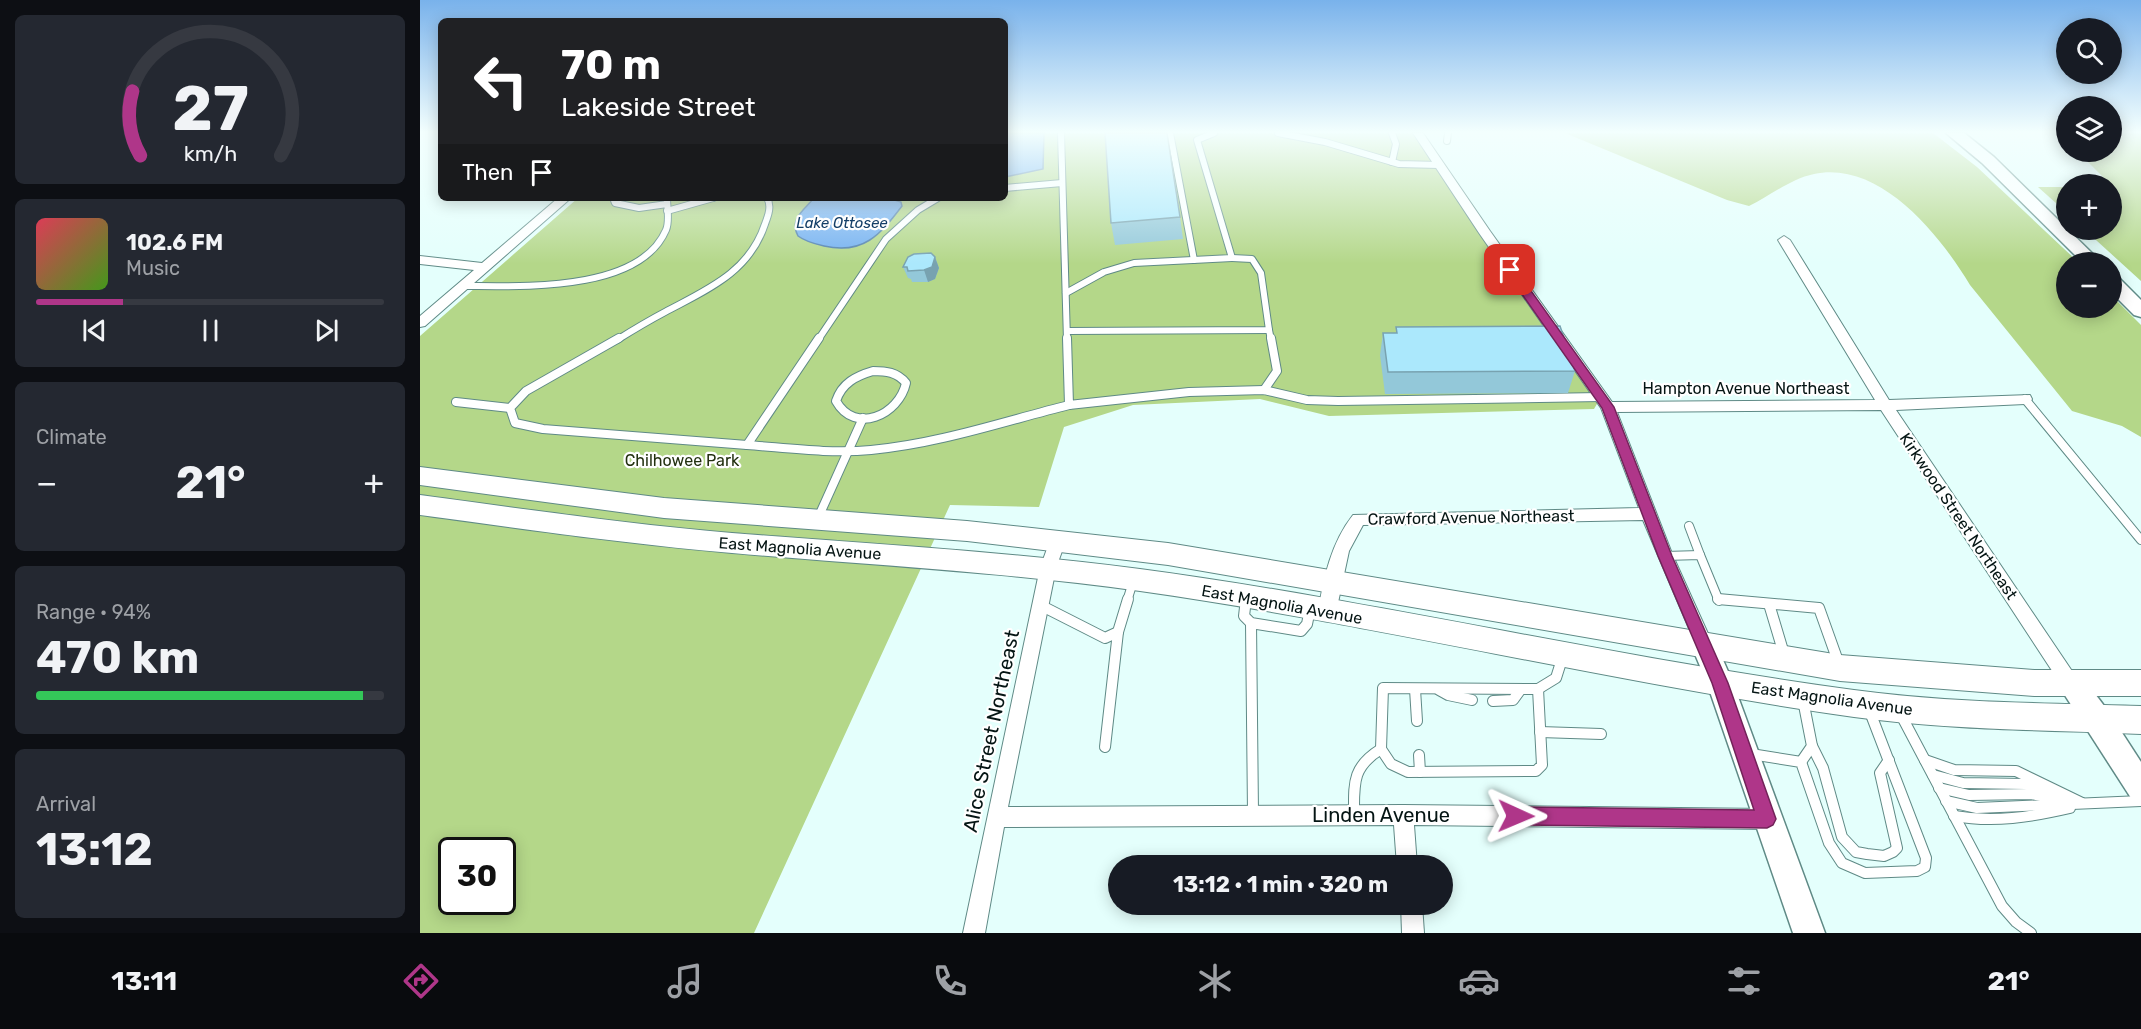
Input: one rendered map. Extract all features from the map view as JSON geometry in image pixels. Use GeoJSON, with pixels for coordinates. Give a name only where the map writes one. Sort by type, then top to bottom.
{"type":"FeatureCollection","features":[{"type":"Feature","properties":{"kind":"main road","name":"East Magnolia Avenue"},"geometry":{"type":"LineString","coordinates":[[420,476],[664,507],[817,521],[967,531],[1168,554],[1705,647],[1840,668],[2003,681],[2141,682]]}},
{"type":"Feature","properties":{"kind":"main road","name":"East Magnolia Avenue"},"geometry":{"type":"LineString","coordinates":[[420,505],[621,532],[1048,568],[1134,579],[1249,610],[1318,610],[1720,683],[1868,705],[2098,720],[2141,720]]}},
{"type":"Feature","properties":{"kind":"street"},"geometry":{"type":"LineString","coordinates":[[1447,177],[1604,402],[1665,556],[1720,683],[1809,933]]}},
{"type":"Feature","properties":{"kind":"street"},"geometry":{"type":"LineString","coordinates":[[2005,177],[2082,252]]}},
{"type":"Feature","properties":{"kind":"street"},"geometry":{"type":"LineString","coordinates":[[420,323],[562,201]]}},
{"type":"Feature","properties":{"kind":"street","name":"Kirkwood Street Northeast"},"geometry":{"type":"LineString","coordinates":[[1784,240],[1885,405],[2070,683],[2098,720],[2141,788]]}},
{"type":"Feature","properties":{"kind":"street"},"geometry":{"type":"LineString","coordinates":[[420,260],[485,267]]}},
{"type":"Feature","properties":{"kind":"street"},"geometry":{"type":"LineString","coordinates":[[2122,292],[2141,311]]}},
{"type":"Feature","properties":{"kind":"street","name":"Hampton Avenue Northeast"},"geometry":{"type":"LineString","coordinates":[[1604,402],[1885,405],[2025,399]]}},
{"type":"Feature","properties":{"kind":"street","name":"Crawford Avenue Northeast"},"geometry":{"type":"LineString","coordinates":[[1318,610],[1332,581],[1347,535],[1359,519],[1648,514]]}},
{"type":"Feature","properties":{"kind":"street","name":"Alice Street Northeast"},"geometry":{"type":"LineString","coordinates":[[975,933],[996,817],[1040,605],[1048,568],[1058,540]]}},
{"type":"Feature","properties":{"kind":"street"},"geometry":{"type":"LineString","coordinates":[[1403,815],[1406,855]]}},
{"type":"Feature","properties":{"kind":"street","name":"Linden Avenue"},"geometry":{"type":"LineString","coordinates":[[996,817],[1403,815],[1767,819]]}},
{"type":"Feature","properties":{"kind":"street"},"geometry":{"type":"LineString","coordinates":[[1412,915],[1413,933]]}},
{"type":"Feature","properties":{"kind":"lane"},"geometry":{"type":"LineString","coordinates":[[1062,177],[1069,405]]}},
{"type":"Feature","properties":{"kind":"lane"},"geometry":{"type":"LineString","coordinates":[[1178,177],[1194,260]]}},
{"type":"Feature","properties":{"kind":"lane"},"geometry":{"type":"LineString","coordinates":[[1208,177],[1232,258]]}},
{"type":"Feature","properties":{"kind":"lane"},"geometry":{"type":"LineString","coordinates":[[1008,188],[1062,183]]}},
{"type":"Feature","properties":{"kind":"lane"},"geometry":{"type":"LineString","coordinates":[[615,201],[615,203],[639,208],[690,201]]}},
{"type":"Feature","properties":{"kind":"lane"},"geometry":{"type":"LineString","coordinates":[[510,408],[526,391],[713,288],[740,267],[769,218],[768,201]]}},
{"type":"Feature","properties":{"kind":"lane"},"geometry":{"type":"LineString","coordinates":[[747,445],[886,239],[918,210],[933,201]]}},
{"type":"Feature","properties":{"kind":"lane"},"geometry":{"type":"LineString","coordinates":[[462,286],[571,283],[609,275],[634,264],[657,248],[667,229],[667,204]]}},
{"type":"Feature","properties":{"kind":"lane"},"geometry":{"type":"LineString","coordinates":[[1066,293],[1104,272],[1134,263],[1252,259],[1261,273],[1277,371],[1264,390]]}},
{"type":"Feature","properties":{"kind":"lane"},"geometry":{"type":"LineString","coordinates":[[1067,331],[1269,330]]}},
{"type":"Feature","properties":{"kind":"lane"},"geometry":{"type":"LineString","coordinates":[[873,371],[884,371],[901,377],[906,383],[906,391],[895,407],[874,417],[862,418],[852,417],[838,408],[837,393],[843,386],[861,374],[873,371]]}},
{"type":"Feature","properties":{"kind":"lane"},"geometry":{"type":"LineString","coordinates":[[510,408],[515,423],[543,429],[846,451],[873,450],[934,439],[1069,405],[1189,392],[1264,390],[1307,400],[1338,401],[1604,402]]}},
{"type":"Feature","properties":{"kind":"lane"},"geometry":{"type":"LineString","coordinates":[[2025,399],[2141,540]]}},
{"type":"Feature","properties":{"kind":"lane"},"geometry":{"type":"LineString","coordinates":[[456,402],[510,408]]}},
{"type":"Feature","properties":{"kind":"lane"},"geometry":{"type":"LineString","coordinates":[[817,521],[862,418]]}},
{"type":"Feature","properties":{"kind":"lane"},"geometry":{"type":"LineString","coordinates":[[1689,526],[1719,601],[1819,608],[1840,668]]}},
{"type":"Feature","properties":{"kind":"lane"},"geometry":{"type":"LineString","coordinates":[[1665,556],[1700,555]]}},
{"type":"Feature","properties":{"kind":"lane"},"geometry":{"type":"LineString","coordinates":[[1105,747],[1118,632],[1134,579]]}},
{"type":"Feature","properties":{"kind":"lane"},"geometry":{"type":"LineString","coordinates":[[1769,604],[1785,660]]}},
{"type":"Feature","properties":{"kind":"lane"},"geometry":{"type":"LineString","coordinates":[[1040,605],[1105,638],[1118,632]]}},
{"type":"Feature","properties":{"kind":"lane"},"geometry":{"type":"LineString","coordinates":[[1249,610],[1253,815]]}},
{"type":"Feature","properties":{"kind":"lane"},"geometry":{"type":"LineString","coordinates":[[1538,689],[1542,765],[1536,771],[1408,772],[1391,764],[1381,749],[1383,688],[1538,689],[1551,684],[1560,676],[1563,655]]}},
{"type":"Feature","properties":{"kind":"lane"},"geometry":{"type":"LineString","coordinates":[[1415,689],[1417,721]]}},
{"type":"Feature","properties":{"kind":"lane"},"geometry":{"type":"LineString","coordinates":[[1437,689],[1448,695],[1472,700]]}},
{"type":"Feature","properties":{"kind":"lane"},"geometry":{"type":"LineString","coordinates":[[1493,700],[1513,700],[1521,689]]}},
{"type":"Feature","properties":{"kind":"lane"},"geometry":{"type":"LineString","coordinates":[[1802,695],[1812,746],[1823,768],[1842,837],[1856,852],[1885,856],[1894,854],[1898,848],[1880,773],[1889,760]]}},
{"type":"Feature","properties":{"kind":"lane"},"geometry":{"type":"LineString","coordinates":[[1801,762],[1829,843],[1842,862],[1865,873],[1917,871],[1925,867],[1926,858],[1868,705]]}},
{"type":"Feature","properties":{"kind":"lane"},"geometry":{"type":"LineString","coordinates":[[1898,708],[2002,906],[2016,922],[2031,933]]}},
{"type":"Feature","properties":{"kind":"lane"},"geometry":{"type":"LineString","coordinates":[[1540,732],[1601,734]]}},
{"type":"Feature","properties":{"kind":"lane"},"geometry":{"type":"LineString","coordinates":[[1801,762],[1812,746]]}},
{"type":"Feature","properties":{"kind":"lane"},"geometry":{"type":"LineString","coordinates":[[1354,815],[1355,780],[1361,763],[1381,749]]}},
{"type":"Feature","properties":{"kind":"lane"},"geometry":{"type":"LineString","coordinates":[[1744,753],[1801,762]]}},
{"type":"Feature","properties":{"kind":"lane"},"geometry":{"type":"LineString","coordinates":[[1419,755],[1420,772]]}},
{"type":"Feature","properties":{"kind":"lane"},"geometry":{"type":"LineString","coordinates":[[1925,760],[1954,770],[2016,771],[2083,804]]}},
{"type":"Feature","properties":{"kind":"lane"},"geometry":{"type":"LineString","coordinates":[[1933,775],[1963,783],[2025,784],[2083,804]]}},
{"type":"Feature","properties":{"kind":"lane"},"geometry":{"type":"LineString","coordinates":[[1940,788],[1969,795],[2031,794],[2083,804]]}},
{"type":"Feature","properties":{"kind":"lane"},"geometry":{"type":"LineString","coordinates":[[1946,801],[1977,808],[2141,801]]}},
{"type":"Feature","properties":{"kind":"lane"},"geometry":{"type":"LineString","coordinates":[[1954,816],[1970,819],[2037,816],[2083,804]]}},
{"type":"Feature","properties":{"kind":"green space","name":"Chilhowee Park"},"geometry":{"type":"Polygon","coordinates":[[[1008,177],[1448,177],[1601,397],[1594,409],[1329,416],[1260,399],[1133,405],[1064,427],[1039,507],[950,505],[754,933],[420,933],[420,336],[575,201],[1008,201],[1008,177]]]}},
{"type":"Feature","properties":{"kind":"green space"},"geometry":{"type":"Polygon","coordinates":[[[1670,177],[1804,177],[1749,206],[1727,200],[1670,177]]]}},
{"type":"Feature","properties":{"kind":"green space"},"geometry":{"type":"Polygon","coordinates":[[[1855,177],[1987,177],[2067,252],[2056,252],[2056,318],[2122,318],[2122,306],[2141,325],[2141,437],[2122,426],[2072,411],[1970,285],[1925,224],[1884,190],[1855,177]]]}},
{"type":"Feature","properties":{"kind":"green space"},"geometry":{"type":"Polygon","coordinates":[[[2122,177],[2141,177],[2141,281],[2122,264],[2122,252],[2109,252],[2096,240],[2122,240],[2122,177]]]}},
{"type":"Feature","properties":{"kind":"green space"},"geometry":{"type":"Polygon","coordinates":[[[2038,187],[2056,187],[2056,203],[2038,187]]]}},
{"type":"Feature","properties":{"kind":"water","name":"Lake Ottosee"},"geometry":{"type":"Polygon","coordinates":[[[811,201],[898,201],[901,202],[902,206],[878,234],[850,248],[814,244],[798,236],[795,225],[802,211],[811,201]]]}},
{"type":"Feature","properties":{"kind":"building"},"geometry":{"type":"Polygon","coordinates":[[[1108,177],[1174,177],[1180,217],[1111,223],[1108,177]]]}},
{"type":"Feature","properties":{"kind":"building"},"geometry":{"type":"Polygon","coordinates":[[[931,253],[935,257],[932,267],[908,271],[907,267],[903,267],[908,257],[914,254],[931,253]]]}},
{"type":"Feature","properties":{"kind":"building"},"geometry":{"type":"Polygon","coordinates":[[[1560,326],[1575,371],[1388,372],[1383,333],[1397,333],[1396,327],[1560,326]]]}},
{"type":"Feature","properties":{"kind":"route"},"geometry":{"type":"LineString","coordinates":[[1510,270],[1608,407],[1665,556],[1720,683],[1767,819],[1516,816]]}}]}
